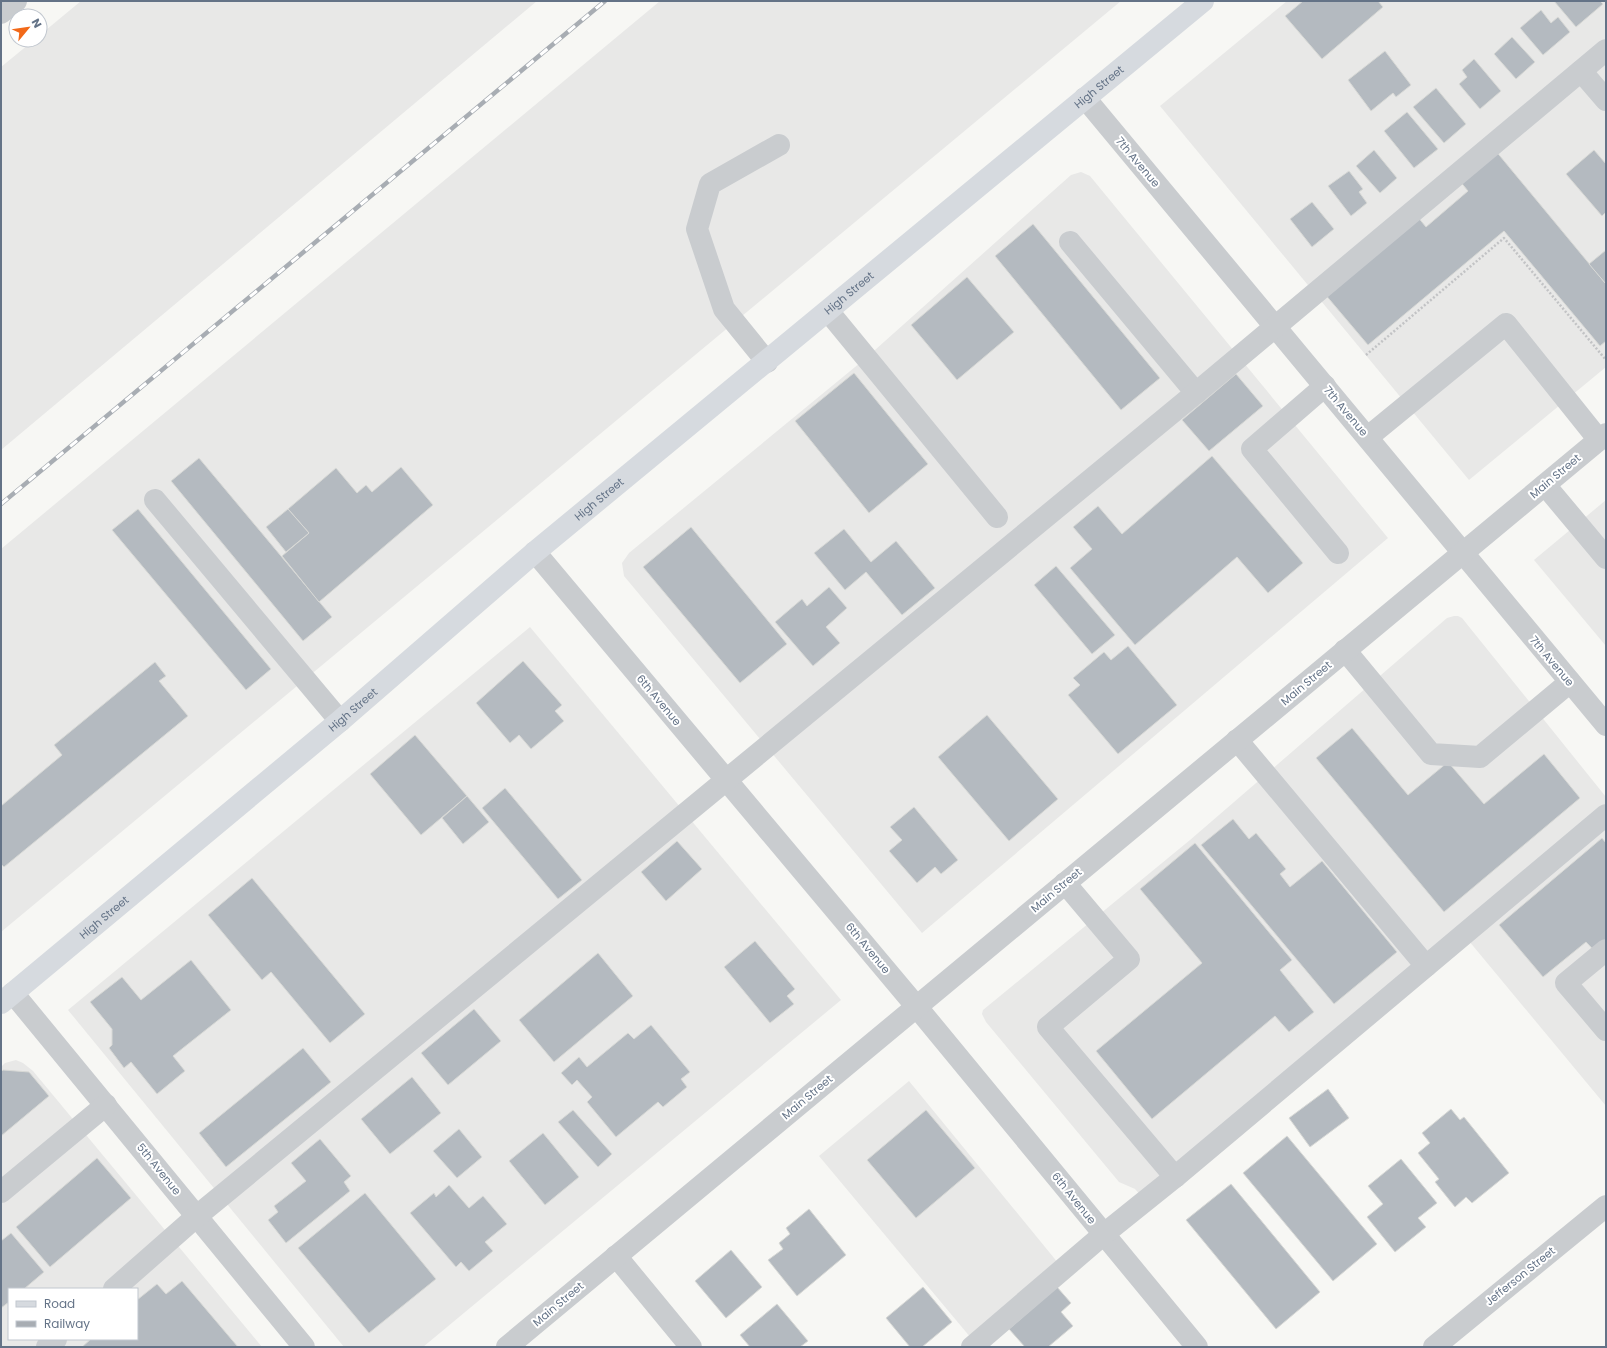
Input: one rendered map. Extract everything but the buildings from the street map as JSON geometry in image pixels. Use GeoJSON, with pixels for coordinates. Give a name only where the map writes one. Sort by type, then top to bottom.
{"type":"FeatureCollection","features":[{"type":"Feature","properties":{"kind":"main road","name":"High Street"},"geometry":{"type":"LineString","coordinates":[[7,998],[340,721],[535,552],[1203,1]]}},
{"type":"Feature","properties":{"kind":"street"},"geometry":{"type":"LineString","coordinates":[[1,13],[16,1]]}},
{"type":"Feature","properties":{"kind":"street"},"geometry":{"type":"LineString","coordinates":[[115,1288],[197,1216],[727,781],[1276,327],[1606,50]]}},
{"type":"Feature","properties":{"kind":"street"},"geometry":{"type":"LineString","coordinates":[[1581,71],[1606,100]]}},
{"type":"Feature","properties":{"kind":"street","name":"7th Avenue"},"geometry":{"type":"LineString","coordinates":[[1085,98],[1606,725]]}},
{"type":"Feature","properties":{"kind":"street"},"geometry":{"type":"LineString","coordinates":[[767,362],[724,309],[696,229],[710,184],[779,145]]}},
{"type":"Feature","properties":{"kind":"street"},"geometry":{"type":"LineString","coordinates":[[1070,242],[1196,393]]}},
{"type":"Feature","properties":{"kind":"street"},"geometry":{"type":"LineString","coordinates":[[828,311],[997,517]]}},
{"type":"Feature","properties":{"kind":"street"},"geometry":{"type":"LineString","coordinates":[[1368,437],[1506,324],[1602,437]]}},
{"type":"Feature","properties":{"kind":"street"},"geometry":{"type":"LineString","coordinates":[[1325,386],[1252,449],[1338,554]]}},
{"type":"Feature","properties":{"kind":"street","name":"Main Street"},"geometry":{"type":"LineString","coordinates":[[506,1347],[1602,437]]}},
{"type":"Feature","properties":{"kind":"street"},"geometry":{"type":"LineString","coordinates":[[1545,485],[1606,558]]}},
{"type":"Feature","properties":{"kind":"street"},"geometry":{"type":"LineString","coordinates":[[155,500],[340,721]]}},
{"type":"Feature","properties":{"kind":"street","name":"6th Avenue"},"geometry":{"type":"LineString","coordinates":[[535,552],[916,1006],[1197,1347]]}},
{"type":"Feature","properties":{"kind":"street"},"geometry":{"type":"LineString","coordinates":[[1345,650],[1431,754],[1480,757],[1570,682]]}},
{"type":"Feature","properties":{"kind":"street"},"geometry":{"type":"LineString","coordinates":[[1237,740],[1426,966]]}},
{"type":"Feature","properties":{"kind":"street"},"geometry":{"type":"LineString","coordinates":[[972,1347],[1104,1234],[1175,1177],[1606,815]]}},
{"type":"Feature","properties":{"kind":"street"},"geometry":{"type":"LineString","coordinates":[[1065,883],[1129,958],[1048,1027],[1175,1177]]}},
{"type":"Feature","properties":{"kind":"street"},"geometry":{"type":"LineString","coordinates":[[1606,950],[1566,983],[1606,1030]]}},
{"type":"Feature","properties":{"kind":"street","name":"5th Avenue"},"geometry":{"type":"LineString","coordinates":[[7,998],[106,1104],[304,1347]]}},
{"type":"Feature","properties":{"kind":"street"},"geometry":{"type":"LineString","coordinates":[[1,1192],[106,1104]]}},
{"type":"Feature","properties":{"kind":"street","name":"Jefferson Street"},"geometry":{"type":"LineString","coordinates":[[1434,1347],[1606,1206]]}},
{"type":"Feature","properties":{"kind":"street"},"geometry":{"type":"LineString","coordinates":[[616,1256],[691,1347]]}},
{"type":"Feature","properties":{"kind":"street"},"geometry":{"type":"LineString","coordinates":[[47,1347],[55,1340]]}},
{"type":"Feature","properties":{"kind":"shaded area"},"geometry":{"type":"Polygon","coordinates":[[[81,1],[537,1],[1,450],[1,67],[24,48],[48,48],[48,28],[81,1]]]}},
{"type":"Feature","properties":{"kind":"shaded area"},"geometry":{"type":"Polygon","coordinates":[[[660,1],[1121,1],[1,932],[1,549],[660,1]]]}},
{"type":"Feature","properties":{"kind":"shaded area"},"geometry":{"type":"Polygon","coordinates":[[[1287,1],[1606,1],[1606,367],[1469,480],[1160,106],[1287,1]]]}},
{"type":"Feature","properties":{"kind":"shaded area"},"geometry":{"type":"Polygon","coordinates":[[[1081,172],[1090,176],[1388,538],[922,933],[624,576],[622,563],[629,553],[866,358],[1071,175],[1081,172]]]}},
{"type":"Feature","properties":{"kind":"shaded area"},"geometry":{"type":"Polygon","coordinates":[[[1606,500],[1606,646],[1534,560],[1606,500]]]}},
{"type":"Feature","properties":{"kind":"shaded area"},"geometry":{"type":"Polygon","coordinates":[[[1454,616],[1462,618],[1606,797],[1606,1106],[1464,935],[1146,1201],[1135,1189],[1119,1182],[986,1022],[982,1014],[983,1010],[1190,840],[1447,618],[1454,616]]]}},
{"type":"Feature","properties":{"kind":"shaded area"},"geometry":{"type":"Polygon","coordinates":[[[530,627],[841,1000],[423,1347],[344,1347],[68,1010],[530,627]]]}},
{"type":"Feature","properties":{"kind":"shaded area"},"geometry":{"type":"Polygon","coordinates":[[[16,1060],[23,1063],[33,1071],[262,1347],[1,1347],[1,1067],[5,1063],[16,1060]]]}},
{"type":"Feature","properties":{"kind":"shaded area"},"geometry":{"type":"Polygon","coordinates":[[[909,1081],[1063,1269],[976,1344],[819,1156],[909,1081]]]}},
{"type":"Feature","properties":{"kind":"railway"},"geometry":{"type":"LineString","coordinates":[[1,504],[605,1]]}}]}
